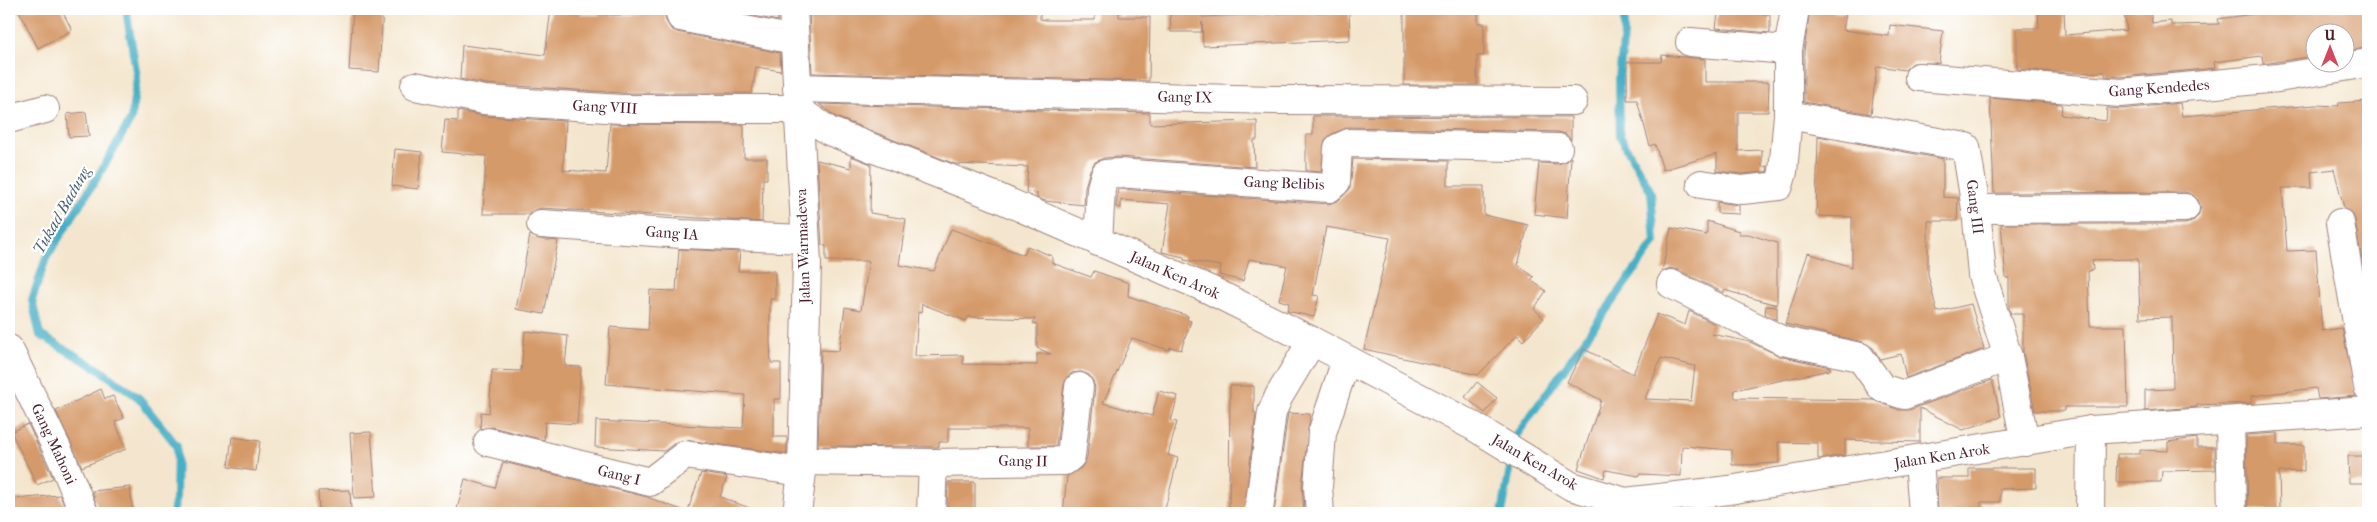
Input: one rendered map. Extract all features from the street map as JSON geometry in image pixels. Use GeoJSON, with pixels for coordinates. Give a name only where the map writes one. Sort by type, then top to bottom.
{"type":"FeatureCollection","features":[{"type":"Feature","properties":{"kind":"street"},"geometry":{"type":"LineString","coordinates":[[679,9],[680,17],[794,40]]}},
{"type":"Feature","properties":{"kind":"street","name":"Jalan Warmadewa"},"geometry":{"type":"LineString","coordinates":[[793,9],[804,240],[807,264],[802,466],[797,513]]}},
{"type":"Feature","properties":{"kind":"street"},"geometry":{"type":"LineString","coordinates":[[1701,184],[1742,190],[1779,186],[1782,177],[1788,115],[1788,50],[1795,9]]}},
{"type":"Feature","properties":{"kind":"street"},"geometry":{"type":"LineString","coordinates":[[1690,42],[1788,50]]}},
{"type":"Feature","properties":{"kind":"street","name":"Gang Kendedes"},"geometry":{"type":"LineString","coordinates":[[1919,77],[2121,93],[2278,78],[2368,63]]}},
{"type":"Feature","properties":{"kind":"street","name":"Gang VIII"},"geometry":{"type":"LineString","coordinates":[[415,86],[484,100],[621,109],[797,99]]}},
{"type":"Feature","properties":{"kind":"street","name":"Gang IX"},"geometry":{"type":"LineString","coordinates":[[797,99],[1573,101]]}},
{"type":"Feature","properties":{"kind":"street","name":"Jalan Ken Arok"},"geometry":{"type":"LineString","coordinates":[[797,99],[829,131],[992,195],[1210,290],[1312,340],[1346,360],[1488,434],[1571,486],[1625,502],[1727,502],[1919,460],[2091,430],[2368,411]]}},
{"type":"Feature","properties":{"kind":"street"},"geometry":{"type":"LineString","coordinates":[[9,119],[45,109]]}},
{"type":"Feature","properties":{"kind":"street","name":"Gang III"},"geometry":{"type":"LineString","coordinates":[[1788,115],[1966,147],[1976,209],[1982,275],[2008,357],[2025,442]]}},
{"type":"Feature","properties":{"kind":"street","name":"Gang Belibis"},"geometry":{"type":"LineString","coordinates":[[1098,242],[1101,188],[1105,174],[1118,173],[1329,188],[1336,182],[1338,148],[1349,143],[1558,148]]}},
{"type":"Feature","properties":{"kind":"street"},"geometry":{"type":"LineString","coordinates":[[1976,209],[2185,208]]}},
{"type":"Feature","properties":{"kind":"street"},"geometry":{"type":"LineString","coordinates":[[2340,222],[2368,387]]}},
{"type":"Feature","properties":{"kind":"street","name":"Gang IA"},"geometry":{"type":"LineString","coordinates":[[541,224],[804,240]]}},
{"type":"Feature","properties":{"kind":"street"},"geometry":{"type":"LineString","coordinates":[[1671,284],[1783,341],[1860,357],[1882,388],[1904,395],[2008,357]]}},
{"type":"Feature","properties":{"kind":"street"},"geometry":{"type":"LineString","coordinates":[[1259,510],[1272,412],[1279,396],[1312,340]]}},
{"type":"Feature","properties":{"kind":"street","name":"Gang Mahoni"},"geometry":{"type":"LineString","coordinates":[[9,349],[62,459],[84,513]]}},
{"type":"Feature","properties":{"kind":"street"},"geometry":{"type":"LineString","coordinates":[[1320,513],[1318,487],[1322,433],[1346,360]]}},
{"type":"Feature","properties":{"kind":"street","name":"Gang II"},"geometry":{"type":"LineString","coordinates":[[802,466],[999,461],[1060,462],[1068,460],[1071,456],[1076,428],[1079,387]]}},
{"type":"Feature","properties":{"kind":"street"},"geometry":{"type":"LineString","coordinates":[[2230,421],[2232,513]]}},
{"type":"Feature","properties":{"kind":"street"},"geometry":{"type":"LineString","coordinates":[[2090,513],[2091,430]]}},
{"type":"Feature","properties":{"kind":"street","name":"Gang I"},"geometry":{"type":"LineString","coordinates":[[488,442],[650,482],[685,455],[802,466]]}},
{"type":"Feature","properties":{"kind":"street"},"geometry":{"type":"LineString","coordinates":[[1919,460],[1923,513]]}},
{"type":"Feature","properties":{"kind":"street"},"geometry":{"type":"LineString","coordinates":[[931,513],[933,464]]}},
{"type":"Feature","properties":{"kind":"building"},"geometry":{"type":"Polygon","coordinates":[[[18,9],[61,9],[72,30],[38,48],[18,9]]]}},
{"type":"Feature","properties":{"kind":"building"},"geometry":{"type":"Polygon","coordinates":[[[353,9],[383,9],[379,72],[349,70],[353,9]]]}},
{"type":"Feature","properties":{"kind":"building"},"geometry":{"type":"Polygon","coordinates":[[[551,9],[582,9],[581,15],[639,15],[639,9],[664,9],[666,21],[671,29],[677,32],[780,53],[781,71],[756,67],[752,93],[622,93],[486,84],[460,79],[462,45],[545,55],[551,9]]]}},
{"type":"Feature","properties":{"kind":"building"},"geometry":{"type":"Polygon","coordinates":[[[719,9],[777,11],[778,21],[719,9]]]}},
{"type":"Feature","properties":{"kind":"building"},"geometry":{"type":"Polygon","coordinates":[[[809,9],[1040,9],[1040,19],[1095,20],[1095,9],[1119,9],[1119,17],[1150,17],[1149,81],[812,73],[809,9]]]}},
{"type":"Feature","properties":{"kind":"building"},"geometry":{"type":"Polygon","coordinates":[[[1170,9],[1202,9],[1202,17],[1349,11],[1350,40],[1203,46],[1202,22],[1202,32],[1171,32],[1170,9]]]}},
{"type":"Feature","properties":{"kind":"building"},"geometry":{"type":"Polygon","coordinates":[[[1404,9],[1478,9],[1478,23],[1484,23],[1484,56],[1477,56],[1477,85],[1404,85],[1404,9]]]}},
{"type":"Feature","properties":{"kind":"building"},"geometry":{"type":"Polygon","coordinates":[[[1810,9],[1833,9],[1833,12],[1846,13],[1843,30],[1889,36],[1890,25],[1943,31],[1939,63],[1913,63],[1905,70],[1877,66],[1871,114],[1804,102],[1804,51],[1810,9]]]}},
{"type":"Feature","properties":{"kind":"building"},"geometry":{"type":"Polygon","coordinates":[[[2038,9],[2064,9],[2065,35],[2127,30],[2123,9],[2150,9],[2152,23],[2171,21],[2171,25],[2219,24],[2218,19],[2253,14],[2252,9],[2368,9],[2368,48],[2354,50],[2354,22],[2304,22],[2304,58],[2263,64],[2262,56],[2214,62],[2215,68],[2121,77],[2105,76],[2105,72],[2071,73],[2017,69],[2017,28],[2039,28],[2038,9]]]}},
{"type":"Feature","properties":{"kind":"building"},"geometry":{"type":"Polygon","coordinates":[[[1718,13],[1770,14],[1770,33],[1716,28],[1718,13]]]}},
{"type":"Feature","properties":{"kind":"building"},"geometry":{"type":"Polygon","coordinates":[[[1662,55],[1705,59],[1705,82],[1769,82],[1768,112],[1738,112],[1738,151],[1762,150],[1762,167],[1768,166],[1767,172],[1742,174],[1717,171],[1717,154],[1663,170],[1655,144],[1650,146],[1637,100],[1627,100],[1627,62],[1661,62],[1662,55]]]}},
{"type":"Feature","properties":{"kind":"building"},"geometry":{"type":"Polygon","coordinates":[[[1990,98],[2062,104],[2061,115],[2106,121],[2107,108],[2122,109],[2180,103],[2182,116],[2315,105],[2339,106],[2338,103],[2368,101],[2368,296],[2355,220],[2352,213],[2344,208],[2334,169],[2311,172],[2312,188],[2282,188],[2287,251],[2316,250],[2322,331],[2342,328],[2356,396],[2318,399],[2316,388],[2251,396],[2251,403],[2197,405],[2197,407],[2145,411],[2145,390],[2173,389],[2172,317],[2140,318],[2138,259],[2092,260],[2093,270],[2088,271],[2090,326],[2126,326],[2128,407],[2065,407],[2065,411],[2035,411],[2023,352],[2023,314],[2011,314],[2009,308],[2009,278],[2006,278],[2001,224],[2185,224],[2192,222],[2198,216],[2201,207],[2193,195],[2185,192],[1994,193],[1990,98]]]}},
{"type":"Feature","properties":{"kind":"building"},"geometry":{"type":"Polygon","coordinates":[[[819,104],[1150,113],[1150,124],[1257,121],[1257,140],[1254,140],[1255,167],[1119,157],[1104,158],[1095,162],[1090,170],[1085,187],[1084,205],[1045,201],[1037,198],[1037,193],[1026,192],[1028,167],[955,164],[836,117],[819,104]]]}},
{"type":"Feature","properties":{"kind":"building"},"geometry":{"type":"Polygon","coordinates":[[[458,111],[483,116],[566,121],[563,170],[606,173],[610,124],[744,125],[744,158],[767,158],[767,179],[763,179],[762,222],[542,208],[529,214],[483,214],[486,156],[442,152],[445,120],[458,121],[458,111]]]}},
{"type":"Feature","properties":{"kind":"building"},"geometry":{"type":"Polygon","coordinates":[[[86,112],[89,136],[69,137],[67,114],[86,112]]]}},
{"type":"Feature","properties":{"kind":"building"},"geometry":{"type":"Polygon","coordinates":[[[1313,116],[1571,117],[1571,140],[1566,134],[1558,132],[1349,127],[1332,134],[1325,140],[1321,172],[1306,171],[1306,135],[1313,135],[1313,116]]]}},
{"type":"Feature","properties":{"kind":"building"},"geometry":{"type":"Polygon","coordinates":[[[1818,136],[1943,159],[1943,197],[1958,198],[1957,221],[1928,221],[1928,274],[1937,312],[1971,304],[1984,349],[1906,378],[1901,354],[1880,359],[1873,348],[1863,342],[1785,324],[1808,253],[1852,267],[1852,217],[1816,216],[1818,136]]]}},
{"type":"Feature","properties":{"kind":"building"},"geometry":{"type":"Polygon","coordinates":[[[395,149],[422,152],[418,189],[392,186],[395,149]]]}},
{"type":"Feature","properties":{"kind":"building"},"geometry":{"type":"Polygon","coordinates":[[[851,156],[871,164],[870,213],[906,219],[899,265],[934,271],[951,229],[1024,255],[1027,246],[1052,256],[1052,263],[1091,277],[1094,271],[1129,283],[1128,296],[1188,316],[1187,320],[1191,321],[1181,350],[1170,347],[1169,350],[1132,338],[1103,403],[1152,416],[1159,391],[1178,396],[1171,421],[1177,422],[1168,455],[1178,458],[1164,513],[1063,513],[1067,476],[1081,468],[1087,458],[1095,388],[1089,375],[1081,372],[1072,373],[1067,377],[1064,385],[1056,446],[1028,446],[1028,428],[948,428],[948,442],[939,442],[939,447],[818,446],[821,350],[839,351],[845,307],[861,310],[869,261],[826,261],[826,246],[822,245],[817,160],[851,168],[851,156]],[[922,304],[921,313],[918,312],[915,356],[963,355],[963,364],[1037,365],[1037,354],[1051,354],[1037,348],[1037,324],[1033,323],[1035,319],[968,317],[966,321],[922,304]]]}},
{"type":"Feature","properties":{"kind":"building"},"geometry":{"type":"Polygon","coordinates":[[[1571,157],[1567,218],[1534,214],[1539,163],[1558,164],[1571,157]]]}},
{"type":"Feature","properties":{"kind":"building"},"geometry":{"type":"Polygon","coordinates":[[[1353,159],[1448,161],[1448,186],[1484,186],[1484,215],[1528,225],[1518,265],[1534,277],[1531,280],[1546,291],[1534,309],[1544,318],[1523,341],[1517,335],[1478,375],[1364,349],[1390,238],[1326,227],[1313,295],[1319,296],[1314,317],[1287,311],[1289,303],[1279,300],[1287,266],[1249,259],[1243,281],[1219,275],[1221,266],[1184,260],[1184,257],[1162,252],[1170,204],[1121,200],[1121,208],[1116,207],[1118,189],[1329,204],[1339,200],[1350,189],[1353,159]]]}},
{"type":"Feature","properties":{"kind":"building"},"geometry":{"type":"Polygon","coordinates":[[[1717,202],[1739,205],[1739,214],[1717,213],[1717,202]]]}},
{"type":"Feature","properties":{"kind":"building"},"geometry":{"type":"Polygon","coordinates":[[[1707,221],[1739,231],[1739,234],[1748,234],[1777,243],[1777,305],[1724,290],[1724,293],[1678,270],[1670,268],[1662,271],[1671,228],[1707,235],[1707,221]]]}},
{"type":"Feature","properties":{"kind":"building"},"geometry":{"type":"Polygon","coordinates":[[[530,235],[539,239],[558,241],[544,314],[516,309],[530,235]]]}},
{"type":"Feature","properties":{"kind":"building"},"geometry":{"type":"Polygon","coordinates":[[[679,249],[740,252],[738,271],[775,271],[775,299],[770,299],[770,342],[771,363],[781,363],[781,399],[774,399],[774,437],[787,437],[787,454],[687,440],[676,442],[664,451],[595,447],[596,421],[743,428],[745,395],[606,384],[610,327],[648,330],[650,290],[676,291],[679,249]]]}},
{"type":"Feature","properties":{"kind":"building"},"geometry":{"type":"Polygon","coordinates":[[[1766,306],[1777,307],[1777,320],[1765,314],[1766,306]]]}},
{"type":"Feature","properties":{"kind":"building"},"geometry":{"type":"Polygon","coordinates":[[[1689,311],[1715,324],[1712,334],[1750,342],[1780,356],[1830,367],[1830,370],[1734,390],[1735,398],[1874,400],[1899,410],[1909,410],[1992,380],[2001,417],[1963,430],[1920,408],[1920,442],[1845,440],[1845,455],[1818,459],[1818,443],[1778,442],[1779,463],[1732,465],[1732,450],[1682,446],[1681,476],[1640,474],[1639,476],[1606,470],[1604,478],[1578,469],[1601,400],[1567,382],[1584,349],[1633,374],[1657,314],[1685,325],[1689,311]],[[1661,358],[1645,399],[1691,401],[1695,366],[1661,358]]]}},
{"type":"Feature","properties":{"kind":"building"},"geometry":{"type":"Polygon","coordinates":[[[525,331],[568,336],[565,366],[581,367],[577,424],[545,422],[544,440],[492,427],[480,429],[481,412],[489,413],[492,370],[521,371],[525,331]]]}},
{"type":"Feature","properties":{"kind":"building"},"geometry":{"type":"Polygon","coordinates":[[[1477,382],[1497,398],[1485,413],[1465,397],[1477,382]]]}},
{"type":"Feature","properties":{"kind":"building"},"geometry":{"type":"Polygon","coordinates":[[[1230,386],[1254,386],[1254,413],[1256,413],[1244,513],[1229,513],[1230,386]]]}},
{"type":"Feature","properties":{"kind":"building"},"geometry":{"type":"Polygon","coordinates":[[[101,389],[105,399],[113,396],[124,418],[115,422],[126,449],[82,467],[56,411],[101,389]]]}},
{"type":"Feature","properties":{"kind":"building"},"geometry":{"type":"Polygon","coordinates":[[[1288,413],[1310,414],[1302,486],[1304,513],[1274,513],[1288,413]]]}},
{"type":"Feature","properties":{"kind":"building"},"geometry":{"type":"Polygon","coordinates":[[[28,424],[53,478],[37,485],[11,432],[28,424]]]}},
{"type":"Feature","properties":{"kind":"building"},"geometry":{"type":"Polygon","coordinates":[[[371,432],[376,497],[354,498],[350,433],[371,432]]]}},
{"type":"Feature","properties":{"kind":"building"},"geometry":{"type":"Polygon","coordinates":[[[2278,433],[2278,445],[2304,445],[2304,471],[2279,472],[2280,509],[2248,510],[2246,435],[2278,433]]]}},
{"type":"Feature","properties":{"kind":"building"},"geometry":{"type":"Polygon","coordinates":[[[232,437],[260,441],[256,471],[228,467],[232,437]]]}},
{"type":"Feature","properties":{"kind":"building"},"geometry":{"type":"Polygon","coordinates":[[[2197,438],[2197,447],[2215,447],[2215,470],[2162,471],[2161,482],[2116,482],[2117,454],[2140,454],[2140,450],[2168,451],[2168,442],[2197,438]]]}},
{"type":"Feature","properties":{"kind":"building"},"geometry":{"type":"Polygon","coordinates":[[[2348,456],[2367,456],[2368,483],[2349,483],[2348,456]]]}},
{"type":"Feature","properties":{"kind":"building"},"geometry":{"type":"Polygon","coordinates":[[[503,462],[647,497],[684,511],[684,513],[456,513],[465,479],[495,488],[503,462]]]}},
{"type":"Feature","properties":{"kind":"building"},"geometry":{"type":"Polygon","coordinates":[[[1969,468],[2036,468],[2036,488],[2000,489],[2000,502],[1981,502],[1981,513],[1938,513],[1937,478],[1969,478],[1969,468]]]}},
{"type":"Feature","properties":{"kind":"building"},"geometry":{"type":"Polygon","coordinates":[[[701,473],[727,477],[720,497],[758,511],[758,513],[687,513],[701,473]]]}},
{"type":"Feature","properties":{"kind":"building"},"geometry":{"type":"Polygon","coordinates":[[[948,482],[975,482],[975,513],[947,513],[948,482]]]}},
{"type":"Feature","properties":{"kind":"building"},"geometry":{"type":"Polygon","coordinates":[[[130,487],[133,513],[99,513],[92,491],[130,487]]]}},
{"type":"Feature","properties":{"kind":"building"},"geometry":{"type":"Polygon","coordinates":[[[350,490],[351,511],[319,512],[318,491],[350,490]]]}},
{"type":"Feature","properties":{"kind":"building"},"geometry":{"type":"Polygon","coordinates":[[[60,495],[67,513],[15,513],[14,499],[60,495]]]}},
{"type":"Feature","properties":{"kind":"waterway","name":"Tukad Badung"},"geometry":{"type":"LineString","coordinates":[[126,9],[137,77],[131,119],[100,173],[46,258],[32,300],[40,335],[97,368],[139,398],[177,446],[176,499],[173,513]]}},
{"type":"Feature","properties":{"kind":"waterway"},"geometry":{"type":"LineString","coordinates":[[1502,513],[1516,436],[1655,242],[1651,192],[1620,136],[1619,78],[1624,34],[1624,9]]}}]}
